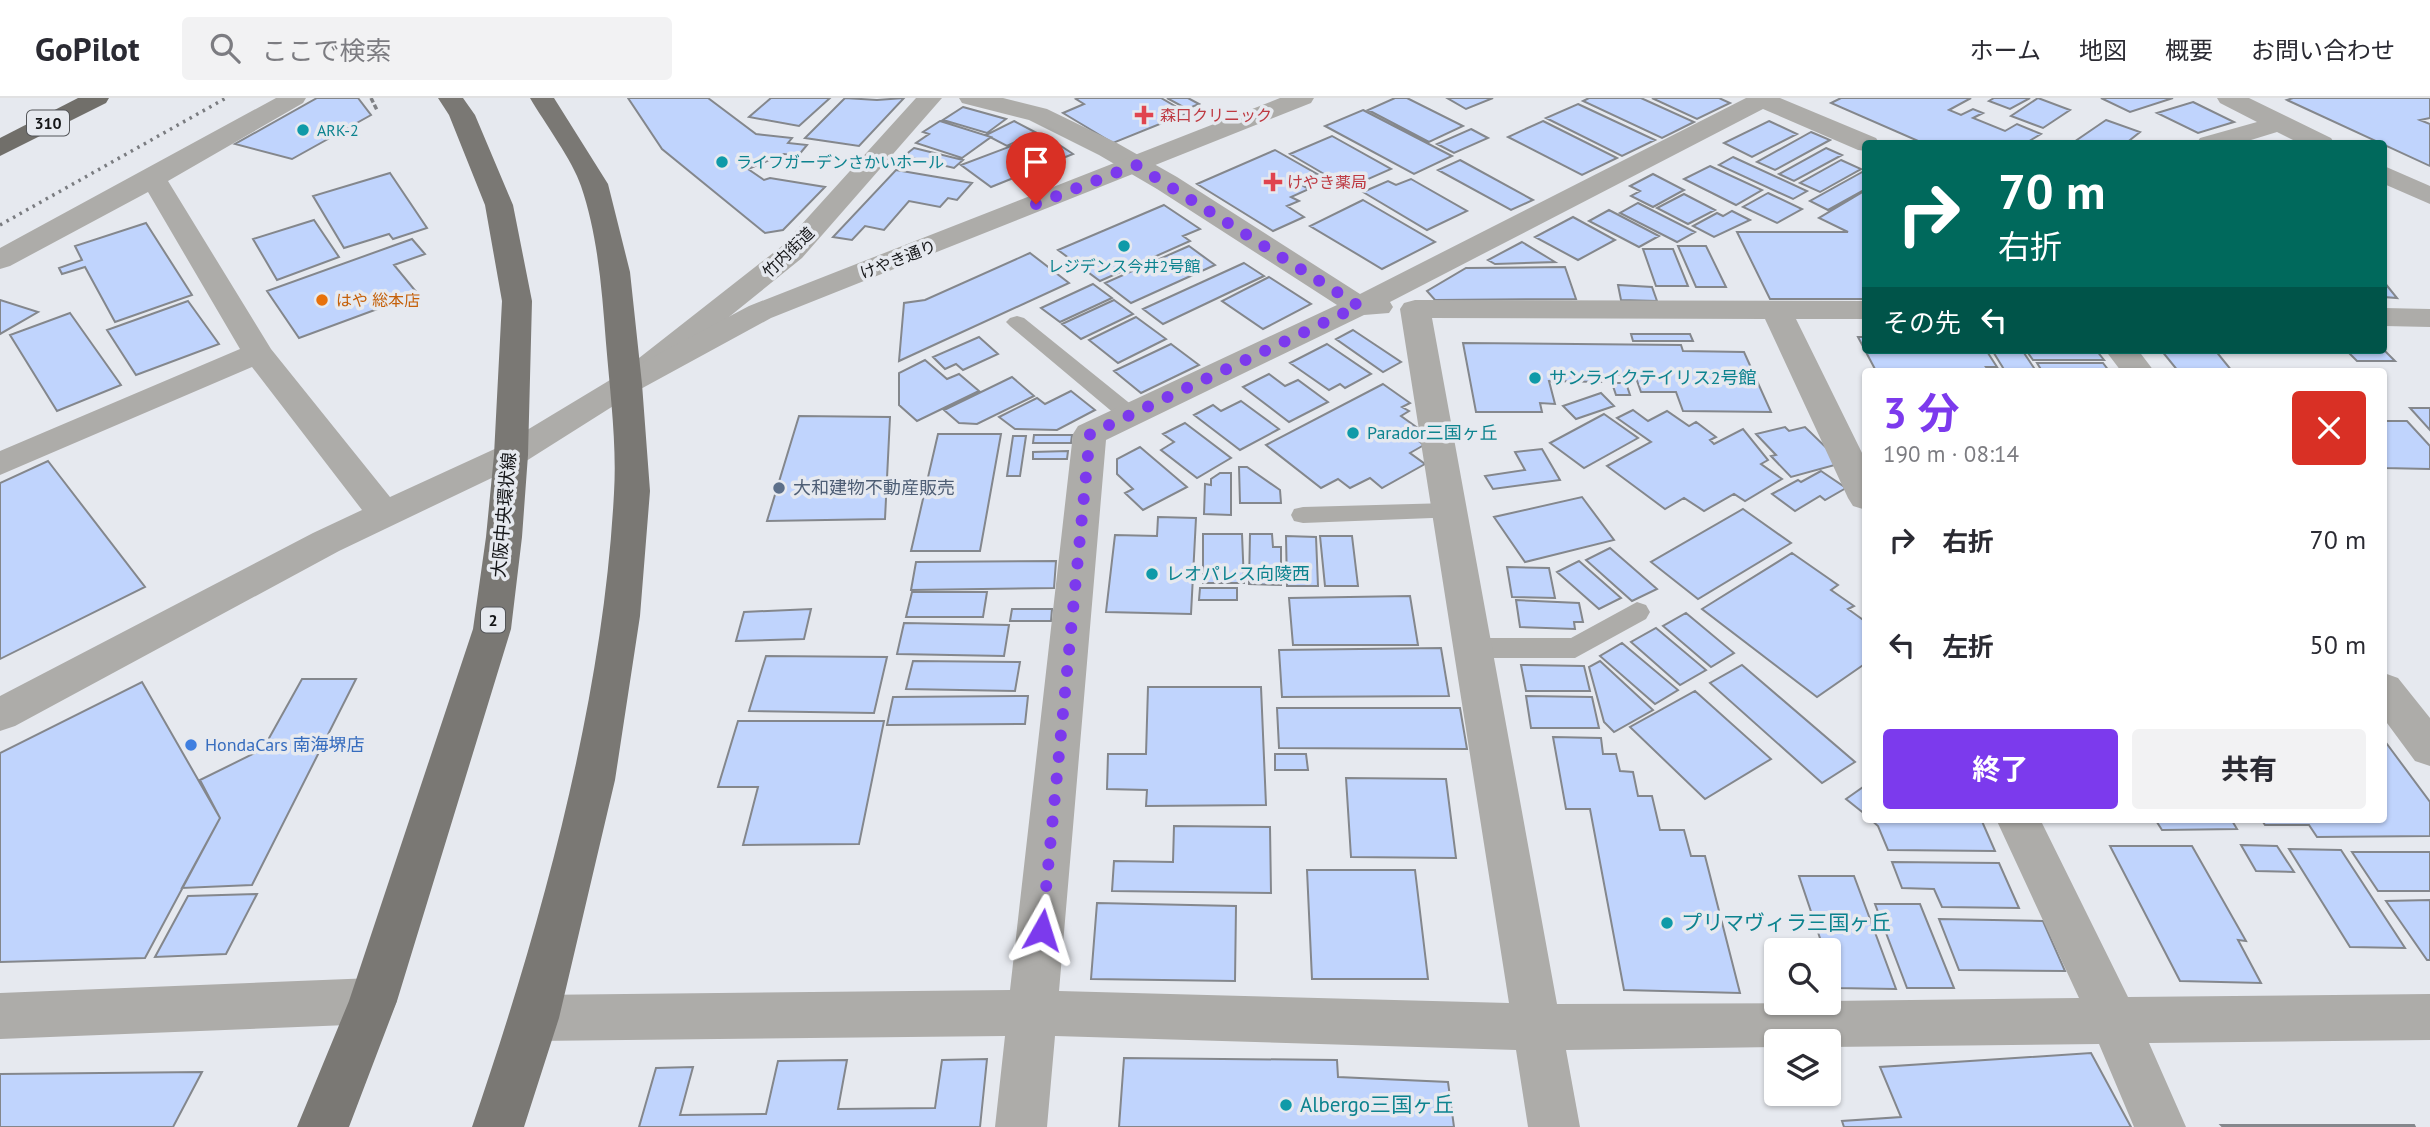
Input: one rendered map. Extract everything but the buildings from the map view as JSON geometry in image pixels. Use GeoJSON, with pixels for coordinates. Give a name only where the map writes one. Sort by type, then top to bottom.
{"type":"FeatureCollection","features":[{"type":"Feature","properties":{"kind":"highway","name":"310"},"geometry":{"type":"LineString","coordinates":[[0,123],[49,98]]}},
{"type":"Feature","properties":{"kind":"highway","name":"310"},"geometry":{"type":"LineString","coordinates":[[0,148],[97,98]]}},
{"type":"Feature","properties":{"kind":"main road","name":"大阪中央環状線"},"geometry":{"type":"LineString","coordinates":[[323,1127],[373,1001],[492,629],[511,454],[517,301],[499,205],[462,115],[450,98]]}},
{"type":"Feature","properties":{"kind":"main road"},"geometry":{"type":"LineString","coordinates":[[498,1127],[534,1018],[594,780],[621,616],[632,491],[626,384],[615,272],[594,184],[542,98]]}},
{"type":"Feature","properties":{"kind":"street"},"geometry":{"type":"LineString","coordinates":[[0,260],[294,98]]}},
{"type":"Feature","properties":{"kind":"street","name":"竹内街道"},"geometry":{"type":"LineString","coordinates":[[626,384],[793,251],[930,98]]}},
{"type":"Feature","properties":{"kind":"street"},"geometry":{"type":"LineString","coordinates":[[971,98],[1038,114],[1136,165],[1359,306],[1415,310],[1862,310]]}},
{"type":"Feature","properties":{"kind":"street"},"geometry":{"type":"LineString","coordinates":[[1038,114],[1063,98]]}},
{"type":"Feature","properties":{"kind":"street","name":"けやき通り"},"geometry":{"type":"LineString","coordinates":[[0,715],[383,513],[511,454],[626,384],[760,312],[1302,98]]}},
{"type":"Feature","properties":{"kind":"street"},"geometry":{"type":"LineString","coordinates":[[1021,1127],[1090,434],[1359,306],[1762,98],[1862,142]]}},
{"type":"Feature","properties":{"kind":"street"},"geometry":{"type":"LineString","coordinates":[[2229,98],[2314,140]]}},
{"type":"Feature","properties":{"kind":"street"},"geometry":{"type":"LineString","coordinates":[[2221,140],[2279,122]]}},
{"type":"Feature","properties":{"kind":"street"},"geometry":{"type":"LineString","coordinates":[[2387,175],[2430,196]]}},
{"type":"Feature","properties":{"kind":"street"},"geometry":{"type":"LineString","coordinates":[[153,178],[258,353],[383,513]]}},
{"type":"Feature","properties":{"kind":"street"},"geometry":{"type":"LineString","coordinates":[[1415,310],[1554,1127]]}},
{"type":"Feature","properties":{"kind":"street"},"geometry":{"type":"LineString","coordinates":[[1776,310],[1862,490]]}},
{"type":"Feature","properties":{"kind":"street"},"geometry":{"type":"LineString","coordinates":[[2387,317],[2430,318]]}},
{"type":"Feature","properties":{"kind":"street"},"geometry":{"type":"LineString","coordinates":[[0,464],[258,353]]}},
{"type":"Feature","properties":{"kind":"street"},"geometry":{"type":"LineString","coordinates":[[2125,354],[2136,368]]}},
{"type":"Feature","properties":{"kind":"street"},"geometry":{"type":"LineString","coordinates":[[2387,693],[2430,749]]}},
{"type":"Feature","properties":{"kind":"street"},"geometry":{"type":"LineString","coordinates":[[2020,823],[2114,1020],[2160,1127]]}},
{"type":"Feature","properties":{"kind":"street"},"geometry":{"type":"LineString","coordinates":[[0,1016],[373,1001]]}},
{"type":"Feature","properties":{"kind":"street"},"geometry":{"type":"LineString","coordinates":[[534,1018],[1034,1013],[1536,1027],[2430,1017]]}},
{"type":"Feature","properties":{"kind":"lane"},"geometry":{"type":"LineString","coordinates":[[1017,323],[1130,415]]}},
{"type":"Feature","properties":{"kind":"lane"},"geometry":{"type":"LineString","coordinates":[[1303,515],[1449,510]]}},
{"type":"Feature","properties":{"kind":"lane"},"geometry":{"type":"LineString","coordinates":[[1473,648],[1575,648],[1637,612]]}},
{"type":"Feature","properties":{"kind":"path"},"geometry":{"type":"LineString","coordinates":[[371,98],[377,110]]}},
{"type":"Feature","properties":{"kind":"railway"},"geometry":{"type":"LineString","coordinates":[[0,225],[226,98]]}},
{"type":"Feature","properties":{"kind":"place","name":"森口クリニック"},"geometry":{"type":"Point","coordinates":[1144,115]}},
{"type":"Feature","properties":{"kind":"place","name":"ARK-2"},"geometry":{"type":"Point","coordinates":[303,130]}},
{"type":"Feature","properties":{"kind":"place","name":"ライフガーデンさかいホール"},"geometry":{"type":"Point","coordinates":[722,162]}},
{"type":"Feature","properties":{"kind":"place","name":"けやき薬局"},"geometry":{"type":"Point","coordinates":[1273,182]}},
{"type":"Feature","properties":{"kind":"place","name":"レジデンス今井2号館"},"geometry":{"type":"Point","coordinates":[1124,246]}},
{"type":"Feature","properties":{"kind":"place","name":"はや 総本店"},"geometry":{"type":"Point","coordinates":[322,300]}},
{"type":"Feature","properties":{"kind":"place","name":"サンライクテイリス2号館"},"geometry":{"type":"Point","coordinates":[1535,378]}},
{"type":"Feature","properties":{"kind":"place","name":"Parador三国ヶ丘"},"geometry":{"type":"Point","coordinates":[1353,433]}},
{"type":"Feature","properties":{"kind":"place","name":"大和建物不動産販売"},"geometry":{"type":"Point","coordinates":[779,488]}},
{"type":"Feature","properties":{"kind":"place","name":"レオパレス向陵西"},"geometry":{"type":"Point","coordinates":[1152,574]}},
{"type":"Feature","properties":{"kind":"place","name":"HondaCars 南海堺店"},"geometry":{"type":"Point","coordinates":[191,745]}},
{"type":"Feature","properties":{"kind":"place","name":"プリマヴィラ三国ヶ丘"},"geometry":{"type":"Point","coordinates":[1667,923]}},
{"type":"Feature","properties":{"kind":"place","name":"Albergo三国ヶ丘"},"geometry":{"type":"Point","coordinates":[1286,1105]}},
{"type":"Feature","properties":{"kind":"route"},"geometry":{"type":"LineString","coordinates":[[1036,204],[1136,165],[1359,306],[1090,434],[1042,930]]}}]}
